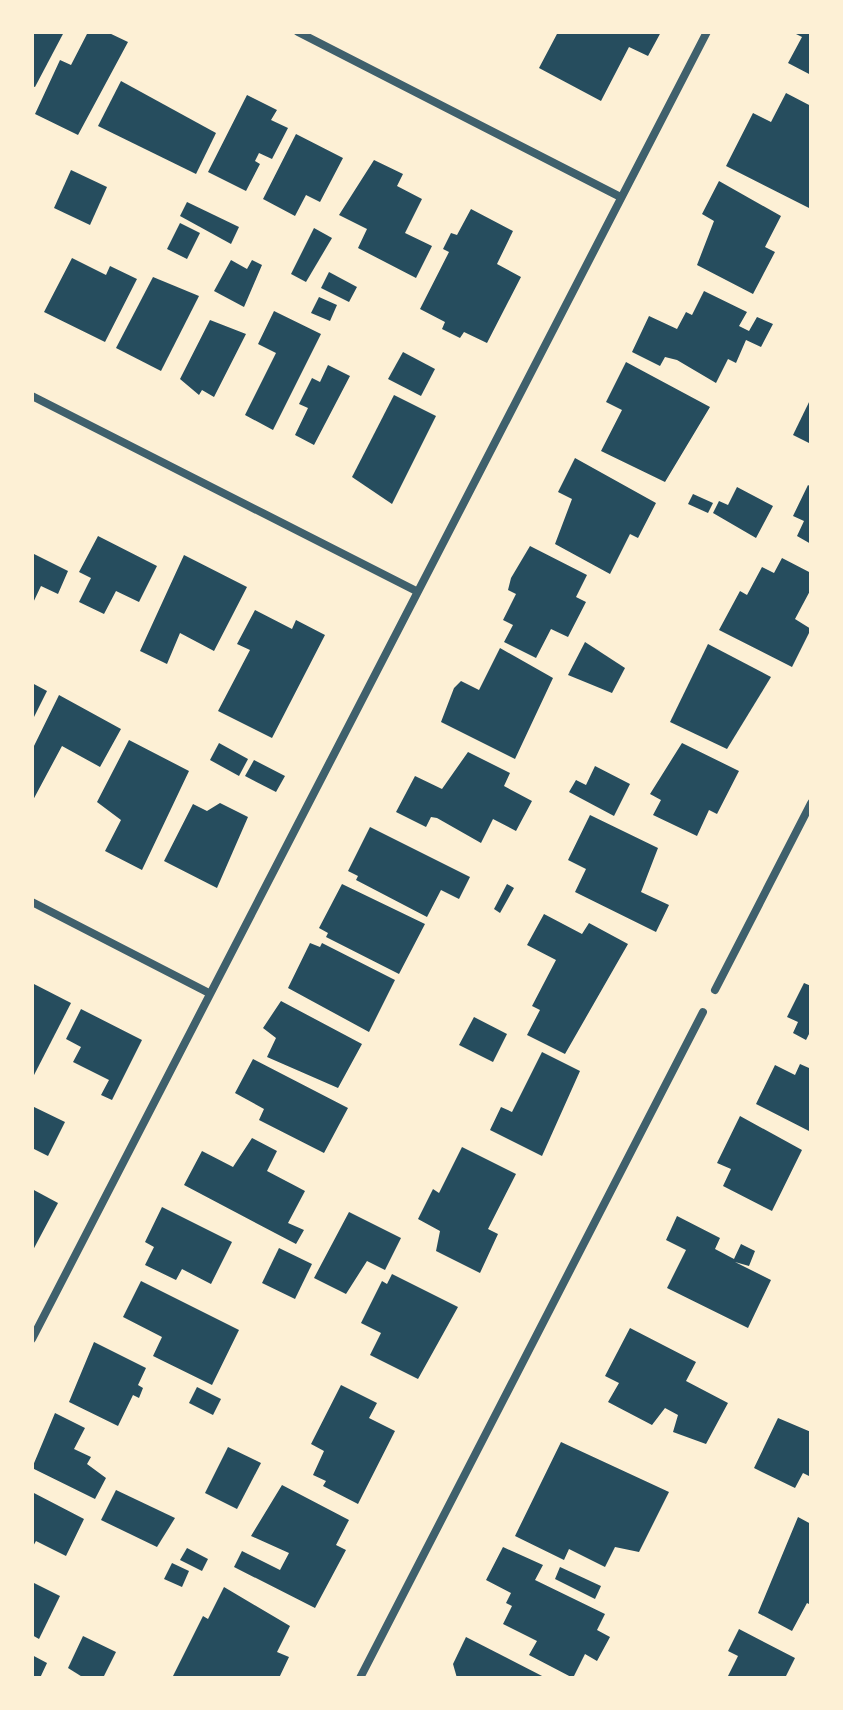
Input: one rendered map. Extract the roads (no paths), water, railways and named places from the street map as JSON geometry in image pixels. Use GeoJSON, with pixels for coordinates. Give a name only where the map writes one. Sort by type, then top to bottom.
{"type":"FeatureCollection","features":[{"type":"Feature","properties":{"kind":"street"},"geometry":{"type":"LineString","coordinates":[[298,32],[620,197]]}},
{"type":"Feature","properties":{"kind":"street"},"geometry":{"type":"LineString","coordinates":[[32,1339],[707,32]]}},
{"type":"Feature","properties":{"kind":"street"},"geometry":{"type":"LineString","coordinates":[[32,396],[417,591]]}},
{"type":"Feature","properties":{"kind":"street"},"geometry":{"type":"LineString","coordinates":[[715,990],[811,803]]}},
{"type":"Feature","properties":{"kind":"street"},"geometry":{"type":"LineString","coordinates":[[32,902],[209,993]]}},
{"type":"Feature","properties":{"kind":"street"},"geometry":{"type":"LineString","coordinates":[[360,1678],[703,1012]]}}]}
